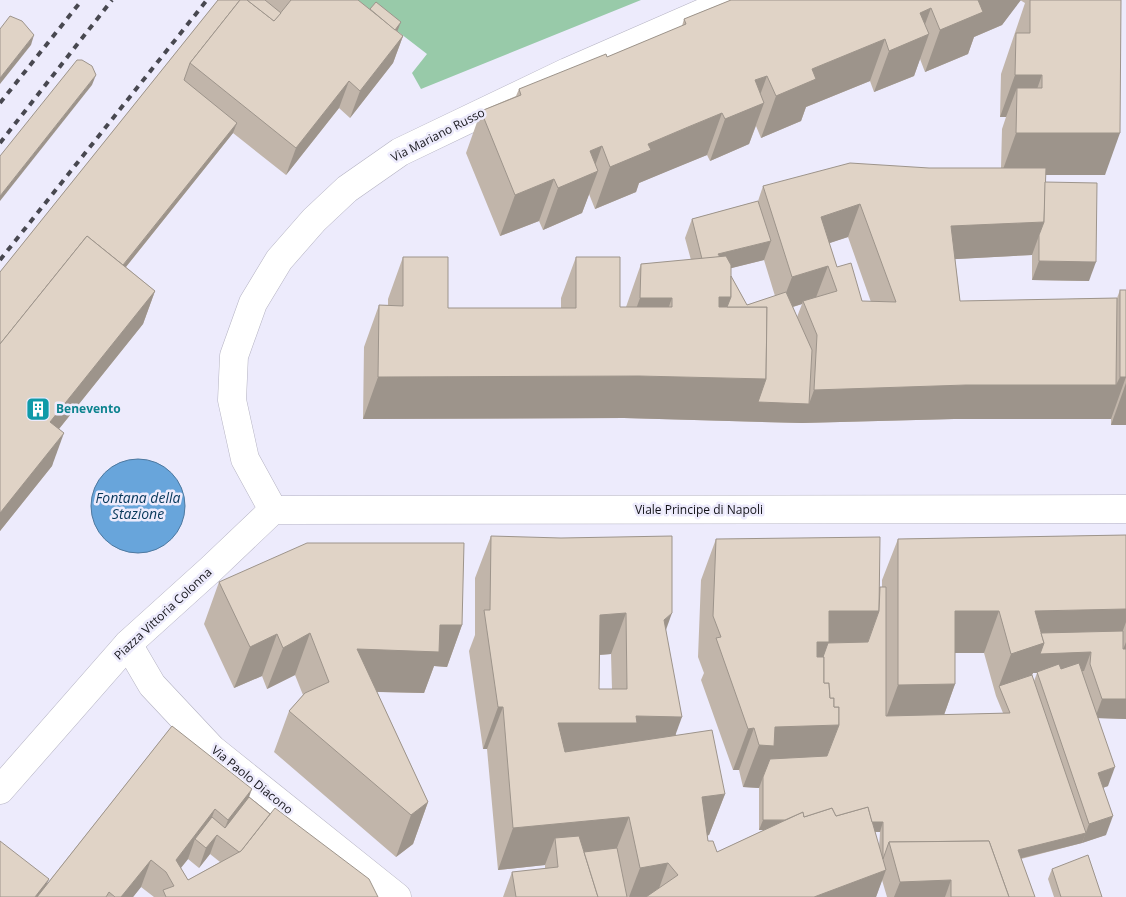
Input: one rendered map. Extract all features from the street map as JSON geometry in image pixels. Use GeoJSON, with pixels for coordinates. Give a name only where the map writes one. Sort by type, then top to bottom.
{"type":"FeatureCollection","features":[{"type":"Feature","properties":{"kind":"street","name":"Via Mariano Russo"},"geometry":{"type":"LineString","coordinates":[[273,510],[246,459],[232,400],[234,356],[253,304],[279,260],[314,220],[347,189],[400,152],[567,72],[732,0]]}},
{"type":"Feature","properties":{"kind":"street","name":"Viale Principe di Napoli"},"geometry":{"type":"LineString","coordinates":[[273,510],[1126,509]]}},
{"type":"Feature","properties":{"kind":"street","name":"Piazza Vittoria Colonna"},"geometry":{"type":"LineString","coordinates":[[0,790],[128,644],[273,510]]}},
{"type":"Feature","properties":{"kind":"street","name":"Via Paolo Diacono"},"geometry":{"type":"LineString","coordinates":[[128,644],[152,685],[212,749],[397,897]]}},
{"type":"Feature","properties":{"kind":"green space"},"geometry":{"type":"Polygon","coordinates":[[[357,0],[641,0],[421,89],[412,73],[427,54],[357,0]]]}},
{"type":"Feature","properties":{"kind":"water","name":"Fontana della Stazione"},"geometry":{"type":"Polygon","coordinates":[[[138,459],[156,463],[171,473],[181,488],[185,506],[181,524],[171,539],[156,549],[138,553],[120,549],[105,539],[95,524],[91,506],[95,488],[105,473],[120,463],[138,459]]]}},
{"type":"Feature","properties":{"kind":"building"},"geometry":{"type":"Polygon","coordinates":[[[218,0],[240,0],[190,63],[184,80],[237,123],[123,265],[87,236],[0,344],[0,272],[218,0]]]}},
{"type":"Feature","properties":{"kind":"building"},"geometry":{"type":"Polygon","coordinates":[[[240,0],[247,0],[274,21],[291,0],[358,0],[403,36],[360,91],[349,81],[296,148],[190,63],[240,0]]]}},
{"type":"Feature","properties":{"kind":"building"},"geometry":{"type":"Polygon","coordinates":[[[247,0],[265,0],[281,13],[274,21],[247,0]]]}},
{"type":"Feature","properties":{"kind":"building"},"geometry":{"type":"Polygon","coordinates":[[[731,0],[978,0],[983,12],[940,30],[931,8],[920,13],[929,34],[889,51],[885,39],[812,69],[816,79],[776,96],[767,76],[755,80],[764,103],[725,119],[722,113],[688,127],[648,144],[651,150],[610,167],[602,146],[590,151],[598,171],[558,188],[554,179],[515,195],[481,111],[521,95],[519,89],[606,54],[607,57],[686,24],[684,19],[731,0]]]}},
{"type":"Feature","properties":{"kind":"building"},"geometry":{"type":"Polygon","coordinates":[[[1030,0],[1121,0],[1120,133],[1016,133],[1017,88],[1042,88],[1042,75],[1015,75],[1016,33],[1030,33],[1030,0]]]}},
{"type":"Feature","properties":{"kind":"building"},"geometry":{"type":"Polygon","coordinates":[[[376,2],[401,22],[395,30],[370,9],[376,2]]]}},
{"type":"Feature","properties":{"kind":"building"},"geometry":{"type":"Polygon","coordinates":[[[10,16],[22,21],[34,35],[0,78],[0,29],[10,16]]]}},
{"type":"Feature","properties":{"kind":"building"},"geometry":{"type":"Polygon","coordinates":[[[77,60],[82,60],[92,66],[96,75],[0,196],[0,156],[77,60]]]}},
{"type":"Feature","properties":{"kind":"building"},"geometry":{"type":"Polygon","coordinates":[[[850,163],[929,168],[1046,168],[1044,222],[951,226],[960,301],[1117,298],[1116,385],[966,385],[814,390],[817,335],[803,301],[837,291],[828,266],[792,277],[763,186],[850,163]],[[860,204],[821,217],[837,267],[851,263],[862,301],[896,302],[860,204]]]}},
{"type":"Feature","properties":{"kind":"building"},"geometry":{"type":"Polygon","coordinates":[[[1045,182],[1097,183],[1096,262],[1039,261],[1039,235],[1044,222],[1045,182]]]}},
{"type":"Feature","properties":{"kind":"building"},"geometry":{"type":"Polygon","coordinates":[[[758,201],[771,241],[718,254],[720,257],[702,259],[692,219],[758,201]]]}},
{"type":"Feature","properties":{"kind":"building","name":"Benevento"},"geometry":{"type":"Polygon","coordinates":[[[87,236],[155,291],[50,422],[64,433],[0,513],[0,344],[87,236]]]}},
{"type":"Feature","properties":{"kind":"building"},"geometry":{"type":"Polygon","coordinates":[[[726,256],[731,265],[731,297],[719,297],[719,307],[767,307],[766,379],[639,376],[378,377],[379,305],[403,306],[403,257],[448,257],[448,308],[576,308],[576,257],[620,257],[620,307],[672,307],[672,298],[640,298],[641,264],[726,256]]]}},
{"type":"Feature","properties":{"kind":"building"},"geometry":{"type":"Polygon","coordinates":[[[731,276],[747,305],[786,292],[812,350],[809,404],[758,402],[766,379],[767,307],[727,307],[731,297],[731,276]]]}},
{"type":"Feature","properties":{"kind":"building"},"geometry":{"type":"Polygon","coordinates":[[[1120,290],[1126,290],[1126,377],[1120,377],[1120,290]]]}},
{"type":"Feature","properties":{"kind":"building"},"geometry":{"type":"Polygon","coordinates":[[[1126,535],[1126,609],[1035,611],[1044,643],[1011,654],[999,611],[955,611],[955,684],[898,685],[898,539],[1126,535]]]}},
{"type":"Feature","properties":{"kind":"building"},"geometry":{"type":"Polygon","coordinates":[[[491,536],[561,538],[672,536],[672,613],[664,620],[682,717],[636,716],[637,723],[558,723],[565,752],[712,730],[725,794],[702,797],[708,841],[713,841],[717,852],[803,812],[804,817],[832,808],[836,816],[868,807],[886,870],[814,897],[646,897],[678,875],[668,863],[640,868],[629,817],[513,828],[503,707],[498,707],[484,610],[490,610],[491,536]],[[626,613],[600,615],[599,689],[627,689],[626,613]]]}},
{"type":"Feature","properties":{"kind":"building"},"geometry":{"type":"Polygon","coordinates":[[[880,537],[879,611],[829,611],[829,642],[817,642],[817,657],[824,657],[824,683],[829,683],[830,698],[834,698],[834,707],[839,707],[839,725],[775,727],[774,746],[759,745],[754,728],[748,729],[716,638],[721,637],[713,616],[716,539],[880,537]]]}},
{"type":"Feature","properties":{"kind":"building"},"geometry":{"type":"Polygon","coordinates":[[[307,543],[464,543],[462,625],[440,625],[439,652],[357,649],[428,802],[411,815],[289,711],[305,693],[329,682],[310,633],[283,648],[277,634],[250,647],[219,582],[307,543]]]}},
{"type":"Feature","properties":{"kind":"building"},"geometry":{"type":"Polygon","coordinates":[[[880,587],[886,587],[886,716],[1010,713],[999,686],[1032,675],[1086,833],[1018,850],[1035,897],[1009,897],[989,841],[889,842],[883,859],[883,822],[872,822],[868,807],[836,816],[832,808],[804,817],[803,812],[785,820],[763,820],[763,777],[770,759],[827,756],[839,725],[839,707],[834,707],[834,698],[830,698],[829,683],[824,683],[823,657],[828,643],[868,642],[879,611],[880,587]]]}},
{"type":"Feature","properties":{"kind":"building"},"geometry":{"type":"Polygon","coordinates":[[[1123,631],[1123,649],[1126,649],[1126,699],[1102,699],[1090,664],[1091,652],[1040,654],[1044,643],[1041,633],[1123,631]]]}},
{"type":"Feature","properties":{"kind":"building"},"geometry":{"type":"Polygon","coordinates":[[[1079,663],[1115,767],[1098,773],[1113,816],[1089,824],[1037,672],[1059,664],[1061,669],[1079,663]]]}},
{"type":"Feature","properties":{"kind":"building"},"geometry":{"type":"Polygon","coordinates":[[[172,726],[252,789],[228,820],[215,809],[176,860],[188,880],[241,851],[275,808],[369,879],[378,897],[166,897],[163,890],[174,886],[166,872],[151,860],[121,897],[115,897],[109,892],[106,897],[37,897],[172,726]]]}},
{"type":"Feature","properties":{"kind":"building"},"geometry":{"type":"Polygon","coordinates":[[[249,797],[270,814],[241,851],[239,852],[217,835],[206,848],[195,839],[212,817],[225,828],[249,797]]]}},
{"type":"Feature","properties":{"kind":"building"},"geometry":{"type":"Polygon","coordinates":[[[579,836],[598,897],[516,897],[512,872],[558,867],[555,838],[579,836]]]}},
{"type":"Feature","properties":{"kind":"building"},"geometry":{"type":"Polygon","coordinates":[[[0,841],[49,879],[35,897],[0,897],[0,841]]]}},
{"type":"Feature","properties":{"kind":"building"},"geometry":{"type":"Polygon","coordinates":[[[989,841],[1009,897],[951,897],[951,880],[900,882],[889,842],[989,841]]]}},
{"type":"Feature","properties":{"kind":"building"},"geometry":{"type":"Polygon","coordinates":[[[617,848],[627,897],[598,897],[584,852],[617,848]]]}},
{"type":"Feature","properties":{"kind":"building"},"geometry":{"type":"Polygon","coordinates":[[[1088,855],[1102,897],[1061,897],[1052,869],[1088,855]]]}},
{"type":"Feature","properties":{"kind":"railway"},"geometry":{"type":"LineString","coordinates":[[0,103],[82,0]]}},
{"type":"Feature","properties":{"kind":"railway"},"geometry":{"type":"LineString","coordinates":[[0,143],[112,0]]}},
{"type":"Feature","properties":{"kind":"railway"},"geometry":{"type":"LineString","coordinates":[[0,260],[207,0]]}},
{"type":"Feature","properties":{"kind":"place","name":"Benevento"},"geometry":{"type":"Point","coordinates":[38,409]}}]}
